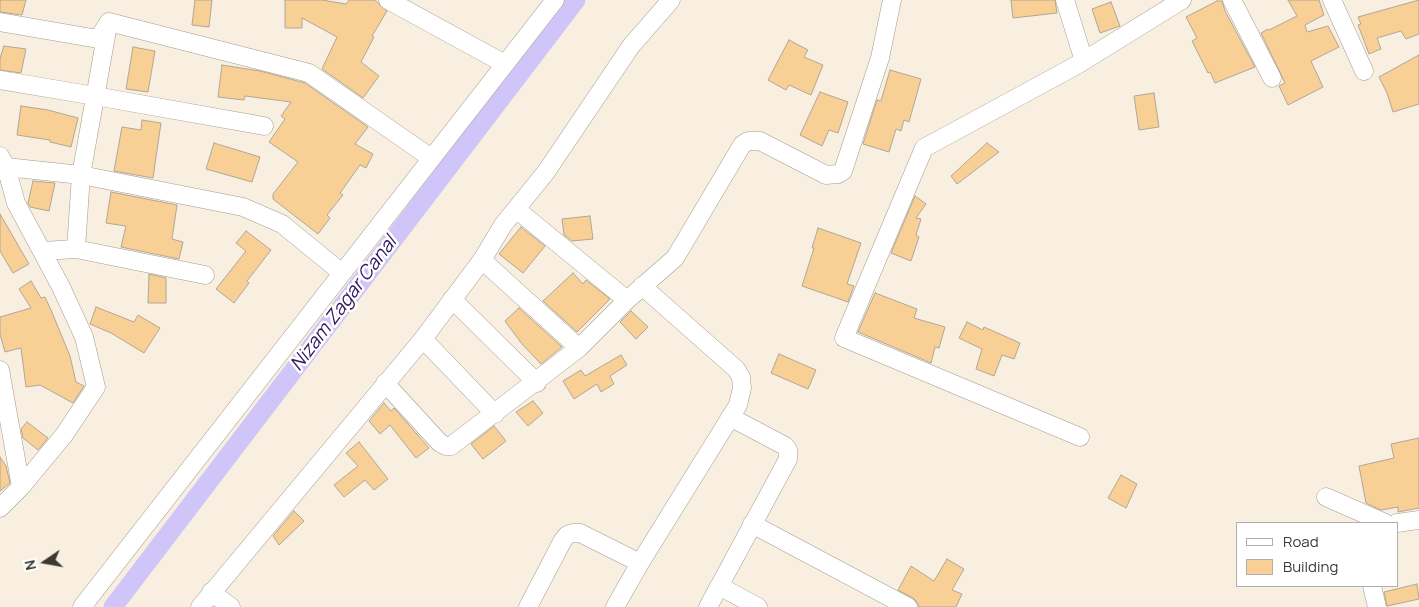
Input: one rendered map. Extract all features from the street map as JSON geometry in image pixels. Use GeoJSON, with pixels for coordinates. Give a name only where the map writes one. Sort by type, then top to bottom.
{"type":"FeatureCollection","features":[{"type":"Feature","properties":{"kind":"street"},"geometry":{"type":"LineString","coordinates":[[388,0],[505,64]]}},
{"type":"Feature","properties":{"kind":"street"},"geometry":{"type":"LineString","coordinates":[[82,607],[555,0]]}},
{"type":"Feature","properties":{"kind":"street"},"geometry":{"type":"LineString","coordinates":[[200,607],[423,339],[482,260],[503,225],[546,172],[631,46],[671,0]]}},
{"type":"Feature","properties":{"kind":"street"},"geometry":{"type":"LineString","coordinates":[[386,383],[440,443],[451,446],[579,348],[627,300],[675,258],[742,144],[748,141],[760,141],[826,175],[838,174],[843,171],[880,58],[892,0]]}},
{"type":"Feature","properties":{"kind":"street"},"geometry":{"type":"LineString","coordinates":[[1065,0],[1084,61]]}},
{"type":"Feature","properties":{"kind":"street"},"geometry":{"type":"LineString","coordinates":[[1232,0],[1272,78]]}},
{"type":"Feature","properties":{"kind":"street"},"geometry":{"type":"LineString","coordinates":[[1332,0],[1364,71]]}},
{"type":"Feature","properties":{"kind":"street"},"geometry":{"type":"LineString","coordinates":[[1080,437],[844,338],[924,148],[1084,61],[1178,1]]}},
{"type":"Feature","properties":{"kind":"street"},"geometry":{"type":"LineString","coordinates":[[0,22],[98,39],[109,22]]}},
{"type":"Feature","properties":{"kind":"street"},"geometry":{"type":"LineString","coordinates":[[109,22],[309,73],[431,158]]}},
{"type":"Feature","properties":{"kind":"street"},"geometry":{"type":"LineString","coordinates":[[76,249],[81,175],[109,22]]}},
{"type":"Feature","properties":{"kind":"street"},"geometry":{"type":"LineString","coordinates":[[0,80],[264,126]]}},
{"type":"Feature","properties":{"kind":"street"},"geometry":{"type":"LineString","coordinates":[[0,508],[64,436],[96,387],[84,337],[61,286],[16,203],[3,161],[243,207],[282,224],[342,273]]}},
{"type":"Feature","properties":{"kind":"street"},"geometry":{"type":"LineString","coordinates":[[516,209],[627,300]]}},
{"type":"Feature","properties":{"kind":"street"},"geometry":{"type":"LineString","coordinates":[[43,251],[76,249],[205,275]]}},
{"type":"Feature","properties":{"kind":"street"},"geometry":{"type":"LineString","coordinates":[[482,260],[579,348]]}},
{"type":"Feature","properties":{"kind":"street"},"geometry":{"type":"LineString","coordinates":[[616,607],[640,563],[738,405],[742,388],[741,377],[736,369],[642,286]]}},
{"type":"Feature","properties":{"kind":"street"},"geometry":{"type":"LineString","coordinates":[[452,299],[537,382]]}},
{"type":"Feature","properties":{"kind":"street"},"geometry":{"type":"LineString","coordinates":[[423,339],[495,414]]}},
{"type":"Feature","properties":{"kind":"street"},"geometry":{"type":"LineString","coordinates":[[0,370],[21,486]]}},
{"type":"Feature","properties":{"kind":"street"},"geometry":{"type":"LineString","coordinates":[[708,607],[788,460],[788,450],[785,446],[730,417]]}},
{"type":"Feature","properties":{"kind":"street"},"geometry":{"type":"LineString","coordinates":[[1326,497],[1381,522]]}},
{"type":"Feature","properties":{"kind":"street"},"geometry":{"type":"LineString","coordinates":[[1399,523],[1419,520]]}},
{"type":"Feature","properties":{"kind":"street"},"geometry":{"type":"LineString","coordinates":[[752,524],[908,607]]}},
{"type":"Feature","properties":{"kind":"street"},"geometry":{"type":"LineString","coordinates":[[528,607],[567,535],[580,533],[640,563]]}},
{"type":"Feature","properties":{"kind":"street"},"geometry":{"type":"LineString","coordinates":[[719,586],[758,607]]}},
{"type":"Feature","properties":{"kind":"street"},"geometry":{"type":"LineString","coordinates":[[1372,587],[1377,607]]}},
{"type":"Feature","properties":{"kind":"street"},"geometry":{"type":"LineString","coordinates":[[211,592],[232,607]]}},
{"type":"Feature","properties":{"kind":"building"},"geometry":{"type":"Polygon","coordinates":[[[0,0],[26,0],[22,15],[0,12],[0,0]]]}},
{"type":"Feature","properties":{"kind":"building"},"geometry":{"type":"Polygon","coordinates":[[[195,0],[212,0],[209,27],[192,25],[195,0]]]}},
{"type":"Feature","properties":{"kind":"building"},"geometry":{"type":"Polygon","coordinates":[[[285,0],[322,0],[346,4],[349,0],[375,0],[387,11],[372,36],[374,37],[361,62],[379,76],[363,98],[322,69],[337,37],[302,18],[302,28],[285,28],[285,0]]]}},
{"type":"Feature","properties":{"kind":"building"},"geometry":{"type":"Polygon","coordinates":[[[1011,0],[1055,0],[1057,13],[1013,18],[1011,0]]]}},
{"type":"Feature","properties":{"kind":"building"},"geometry":{"type":"Polygon","coordinates":[[[1288,0],[1319,0],[1324,15],[1305,25],[1307,32],[1328,26],[1339,47],[1311,61],[1323,87],[1288,105],[1279,86],[1285,83],[1261,33],[1297,16],[1288,0]]]}},
{"type":"Feature","properties":{"kind":"building"},"geometry":{"type":"Polygon","coordinates":[[[1419,0],[1419,34],[1406,39],[1401,31],[1377,38],[1381,49],[1369,54],[1358,25],[1361,24],[1358,17],[1419,0]]]}},
{"type":"Feature","properties":{"kind":"building"},"geometry":{"type":"Polygon","coordinates":[[[1217,1],[1222,1],[1225,11],[1255,67],[1215,83],[1192,41],[1197,38],[1186,17],[1217,1]]]}},
{"type":"Feature","properties":{"kind":"building"},"geometry":{"type":"Polygon","coordinates":[[[1111,2],[1120,26],[1100,33],[1092,9],[1111,2]]]}},
{"type":"Feature","properties":{"kind":"building"},"geometry":{"type":"Polygon","coordinates":[[[789,40],[808,50],[804,57],[823,65],[811,95],[789,85],[786,90],[768,80],[789,40]]]}},
{"type":"Feature","properties":{"kind":"building"},"geometry":{"type":"Polygon","coordinates":[[[4,46],[26,49],[21,73],[0,70],[0,58],[4,46]]]}},
{"type":"Feature","properties":{"kind":"building"},"geometry":{"type":"Polygon","coordinates":[[[133,47],[155,51],[148,92],[126,89],[133,47]]]}},
{"type":"Feature","properties":{"kind":"building"},"geometry":{"type":"Polygon","coordinates":[[[1419,55],[1419,104],[1393,112],[1379,77],[1419,55]]]}},
{"type":"Feature","properties":{"kind":"building"},"geometry":{"type":"Polygon","coordinates":[[[222,65],[260,71],[305,83],[368,127],[355,144],[373,154],[366,168],[360,165],[340,193],[343,195],[327,215],[330,218],[318,234],[273,199],[273,194],[298,162],[269,142],[285,119],[281,116],[291,102],[245,96],[244,100],[218,97],[222,65]]]}},
{"type":"Feature","properties":{"kind":"building"},"geometry":{"type":"Polygon","coordinates":[[[890,70],[921,79],[909,122],[904,120],[901,131],[896,129],[889,152],[863,144],[877,100],[881,101],[890,70]]]}},
{"type":"Feature","properties":{"kind":"building"},"geometry":{"type":"Polygon","coordinates":[[[820,92],[848,102],[838,133],[829,130],[822,146],[800,135],[820,92]]]}},
{"type":"Feature","properties":{"kind":"building"},"geometry":{"type":"Polygon","coordinates":[[[1154,93],[1159,127],[1139,130],[1134,96],[1154,93]]]}},
{"type":"Feature","properties":{"kind":"building"},"geometry":{"type":"Polygon","coordinates":[[[21,106],[48,110],[78,118],[71,147],[50,142],[50,140],[17,135],[21,106]]]}},
{"type":"Feature","properties":{"kind":"building"},"geometry":{"type":"Polygon","coordinates":[[[142,120],[161,123],[153,178],[114,171],[122,127],[141,130],[142,120]]]}},
{"type":"Feature","properties":{"kind":"building"},"geometry":{"type":"Polygon","coordinates":[[[214,143],[260,157],[252,182],[206,169],[214,143]]]}},
{"type":"Feature","properties":{"kind":"building"},"geometry":{"type":"Polygon","coordinates":[[[987,143],[999,152],[957,184],[951,176],[987,143]]]}},
{"type":"Feature","properties":{"kind":"building"},"geometry":{"type":"Polygon","coordinates":[[[33,181],[55,183],[49,211],[30,207],[28,203],[33,181]]]}},
{"type":"Feature","properties":{"kind":"building"},"geometry":{"type":"Polygon","coordinates":[[[111,192],[177,205],[172,239],[183,242],[179,259],[121,247],[126,226],[106,223],[111,192]]]}},
{"type":"Feature","properties":{"kind":"building"},"geometry":{"type":"Polygon","coordinates":[[[915,196],[926,204],[916,218],[921,219],[916,235],[919,237],[911,261],[891,253],[915,196]]]}},
{"type":"Feature","properties":{"kind":"building"},"geometry":{"type":"Polygon","coordinates":[[[0,214],[29,264],[13,273],[0,251],[0,214]]]}},
{"type":"Feature","properties":{"kind":"building"},"geometry":{"type":"Polygon","coordinates":[[[590,216],[593,239],[572,241],[564,235],[562,219],[590,216]]]}},
{"type":"Feature","properties":{"kind":"building"},"geometry":{"type":"Polygon","coordinates":[[[521,227],[545,246],[523,273],[499,254],[521,227]]]}},
{"type":"Feature","properties":{"kind":"building"},"geometry":{"type":"Polygon","coordinates":[[[818,228],[861,243],[847,284],[854,286],[848,302],[802,286],[818,228]]]}},
{"type":"Feature","properties":{"kind":"building"},"geometry":{"type":"Polygon","coordinates":[[[246,231],[271,250],[247,281],[249,283],[234,303],[216,289],[246,251],[236,243],[246,231]]]}},
{"type":"Feature","properties":{"kind":"building"},"geometry":{"type":"Polygon","coordinates":[[[573,273],[583,284],[586,280],[610,299],[577,332],[543,301],[573,273]]]}},
{"type":"Feature","properties":{"kind":"building"},"geometry":{"type":"Polygon","coordinates":[[[149,274],[166,278],[166,303],[148,303],[149,274]]]}},
{"type":"Feature","properties":{"kind":"building"},"geometry":{"type":"Polygon","coordinates":[[[31,281],[41,298],[45,297],[51,310],[70,356],[76,382],[84,386],[73,403],[40,385],[26,387],[21,348],[5,352],[0,334],[0,317],[31,308],[19,289],[31,281]]]}},
{"type":"Feature","properties":{"kind":"building"},"geometry":{"type":"Polygon","coordinates":[[[875,293],[917,309],[914,318],[945,327],[939,348],[935,347],[931,363],[858,332],[875,293]]]}},
{"type":"Feature","properties":{"kind":"building"},"geometry":{"type":"Polygon","coordinates":[[[96,307],[134,322],[138,315],[160,328],[144,353],[111,333],[90,324],[96,307]]]}},
{"type":"Feature","properties":{"kind":"building"},"geometry":{"type":"Polygon","coordinates":[[[519,308],[562,347],[541,364],[522,344],[505,321],[519,308]]]}},
{"type":"Feature","properties":{"kind":"building"},"geometry":{"type":"Polygon","coordinates":[[[631,311],[648,327],[636,339],[620,322],[631,311]]]}},
{"type":"Feature","properties":{"kind":"building"},"geometry":{"type":"Polygon","coordinates":[[[967,322],[983,330],[984,327],[1020,343],[1014,359],[1002,355],[994,376],[976,369],[982,349],[959,338],[967,322]]]}},
{"type":"Feature","properties":{"kind":"building"},"geometry":{"type":"Polygon","coordinates":[[[779,354],[816,370],[808,389],[771,373],[779,354]]]}},
{"type":"Feature","properties":{"kind":"building"},"geometry":{"type":"Polygon","coordinates":[[[621,355],[627,365],[610,376],[614,384],[601,392],[597,384],[574,399],[563,381],[581,370],[585,376],[621,355]]]}},
{"type":"Feature","properties":{"kind":"building"},"geometry":{"type":"Polygon","coordinates":[[[533,401],[543,413],[528,426],[516,412],[533,401]]]}},
{"type":"Feature","properties":{"kind":"building"},"geometry":{"type":"Polygon","coordinates":[[[384,403],[391,411],[394,408],[429,448],[416,458],[390,425],[380,434],[369,421],[384,403]]]}},
{"type":"Feature","properties":{"kind":"building"},"geometry":{"type":"Polygon","coordinates":[[[27,422],[48,438],[38,450],[23,438],[21,429],[27,422]]]}},
{"type":"Feature","properties":{"kind":"building"},"geometry":{"type":"Polygon","coordinates":[[[494,426],[506,441],[483,459],[471,444],[494,426]]]}},
{"type":"Feature","properties":{"kind":"building"},"geometry":{"type":"Polygon","coordinates":[[[1419,438],[1419,508],[1398,512],[1398,507],[1381,510],[1366,503],[1359,466],[1394,458],[1391,444],[1419,438]]]}},
{"type":"Feature","properties":{"kind":"building"},"geometry":{"type":"Polygon","coordinates":[[[359,442],[388,479],[374,490],[365,480],[344,497],[334,485],[358,466],[346,453],[359,442]]]}},
{"type":"Feature","properties":{"kind":"building"},"geometry":{"type":"Polygon","coordinates":[[[0,457],[6,466],[10,483],[0,491],[0,457]]]}},
{"type":"Feature","properties":{"kind":"building"},"geometry":{"type":"Polygon","coordinates":[[[1121,475],[1137,484],[1126,508],[1108,498],[1121,475]]]}},
{"type":"Feature","properties":{"kind":"building"},"geometry":{"type":"Polygon","coordinates":[[[294,511],[304,521],[279,545],[273,536],[294,511]]]}},
{"type":"Feature","properties":{"kind":"building"},"geometry":{"type":"Polygon","coordinates":[[[947,559],[964,569],[952,590],[962,594],[956,607],[919,607],[913,598],[898,590],[911,566],[934,581],[947,559]]]}},
{"type":"Feature","properties":{"kind":"building"},"geometry":{"type":"Polygon","coordinates":[[[1417,584],[1419,599],[1387,606],[1384,592],[1417,584]]]}},
{"type":"Feature","properties":{"kind":"waterway","name":"Nizam Zagar Canal"},"geometry":{"type":"LineString","coordinates":[[113,607],[576,0]]}}]}
